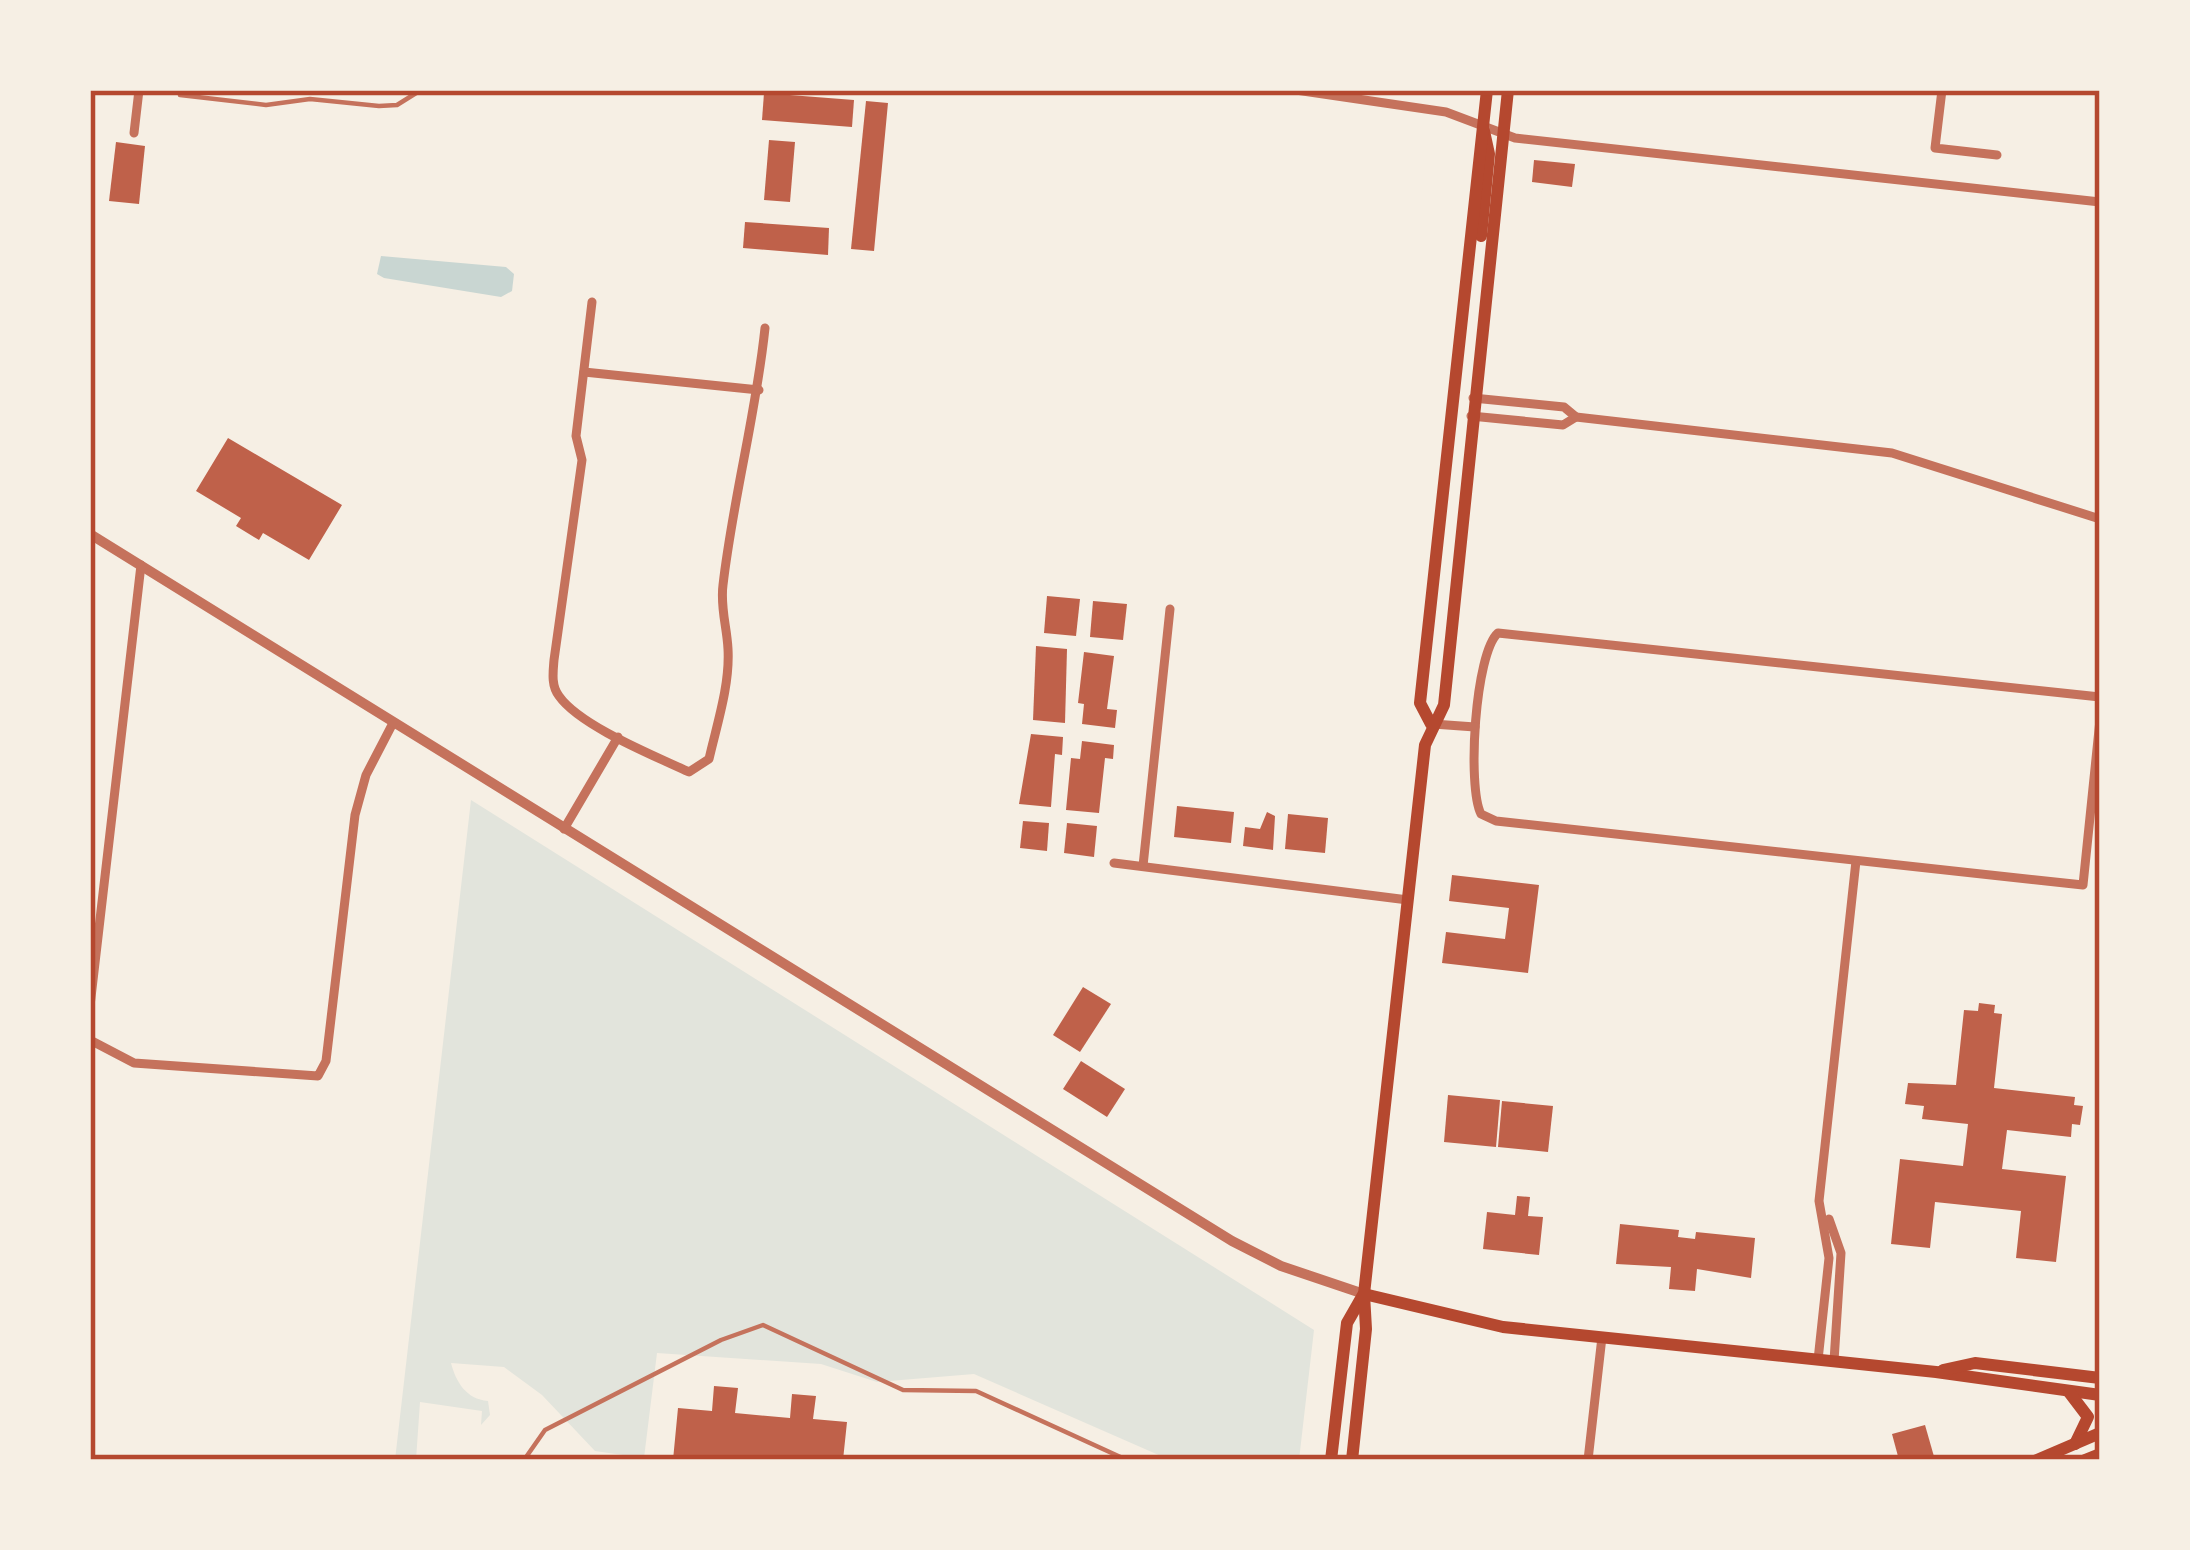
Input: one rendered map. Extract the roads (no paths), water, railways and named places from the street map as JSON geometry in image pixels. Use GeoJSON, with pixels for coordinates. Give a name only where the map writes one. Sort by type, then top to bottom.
{"type":"FeatureCollection","features":[{"type":"Feature","properties":{"kind":"main road"},"geometry":{"type":"LineString","coordinates":[[1431,724],[1420,703],[1487,90]]}},
{"type":"Feature","properties":{"kind":"main road"},"geometry":{"type":"LineString","coordinates":[[1352,1460],[1366,1329],[1364,1294],[1408,901],[1431,724],[1444,705],[1508,90]]}},
{"type":"Feature","properties":{"kind":"main road"},"geometry":{"type":"LineString","coordinates":[[1482,124],[1489,154],[1481,241],[1488,254]]}},
{"type":"Feature","properties":{"kind":"main road"},"geometry":{"type":"LineString","coordinates":[[1364,1294],[1473,1322],[1936,1372],[2100,1395]]}},
{"type":"Feature","properties":{"kind":"main road"},"geometry":{"type":"LineString","coordinates":[[1330,1460],[1347,1323],[1364,1294]]}},
{"type":"Feature","properties":{"kind":"main road"},"geometry":{"type":"LineString","coordinates":[[1936,1372],[1975,1363],[2100,1378]]}},
{"type":"Feature","properties":{"kind":"main road"},"geometry":{"type":"LineString","coordinates":[[2068,1391],[2088,1417],[2075,1444]]}},
{"type":"Feature","properties":{"kind":"main road"},"geometry":{"type":"LineString","coordinates":[[2037,1460],[2100,1433]]}},
{"type":"Feature","properties":{"kind":"main road"},"geometry":{"type":"LineString","coordinates":[[2085,1460],[2100,1454]]}},
{"type":"Feature","properties":{"kind":"street"},"geometry":{"type":"LineString","coordinates":[[134,134],[139,90]]}},
{"type":"Feature","properties":{"kind":"street"},"geometry":{"type":"LineString","coordinates":[[1296,90],[1446,112],[1502,132],[2100,202]]}},
{"type":"Feature","properties":{"kind":"street"},"geometry":{"type":"LineString","coordinates":[[1942,90],[1935,148],[1997,155]]}},
{"type":"Feature","properties":{"kind":"street"},"geometry":{"type":"LineString","coordinates":[[592,302],[576,436],[582,460],[553,679],[561,700],[618,737],[688,772],[709,759],[728,652],[721,602],[735,484],[759,390],[765,328]]}},
{"type":"Feature","properties":{"kind":"street"},"geometry":{"type":"LineString","coordinates":[[584,372],[759,390]]}},
{"type":"Feature","properties":{"kind":"street"},"geometry":{"type":"LineString","coordinates":[[1474,398],[1564,407],[1576,417],[1892,453],[2100,519]]}},
{"type":"Feature","properties":{"kind":"street"},"geometry":{"type":"LineString","coordinates":[[1472,416],[1562,425],[1576,417]]}},
{"type":"Feature","properties":{"kind":"street"},"geometry":{"type":"LineString","coordinates":[[90,534],[1232,1241],[1281,1266],[1364,1294]]}},
{"type":"Feature","properties":{"kind":"street"},"geometry":{"type":"LineString","coordinates":[[90,1006],[141,565]]}},
{"type":"Feature","properties":{"kind":"street"},"geometry":{"type":"LineString","coordinates":[[1143,866],[1170,609]]}},
{"type":"Feature","properties":{"kind":"street"},"geometry":{"type":"LineString","coordinates":[[2100,697],[1506,632],[1486,645],[1475,727],[1475,794],[1487,818],[2083,885],[2100,720]]}},
{"type":"Feature","properties":{"kind":"street"},"geometry":{"type":"LineString","coordinates":[[90,1041],[134,1063],[303,1079],[318,1076],[326,1061],[358,796],[393,723]]}},
{"type":"Feature","properties":{"kind":"street"},"geometry":{"type":"LineString","coordinates":[[1431,724],[1475,727]]}},
{"type":"Feature","properties":{"kind":"street"},"geometry":{"type":"LineString","coordinates":[[565,829],[618,737]]}},
{"type":"Feature","properties":{"kind":"street"},"geometry":{"type":"LineString","coordinates":[[1834,1361],[1841,1253],[1820,1201],[1856,861]]}},
{"type":"Feature","properties":{"kind":"street"},"geometry":{"type":"LineString","coordinates":[[1114,862],[1408,901]]}},
{"type":"Feature","properties":{"kind":"street"},"geometry":{"type":"LineString","coordinates":[[1818,1360],[1828,1258],[1823,1209]]}},
{"type":"Feature","properties":{"kind":"street"},"geometry":{"type":"LineString","coordinates":[[1588,1460],[1602,1337]]}},
{"type":"Feature","properties":{"kind":"lane"},"geometry":{"type":"LineString","coordinates":[[180,95],[266,105],[310,99],[379,106],[397,105],[421,90]]}},
{"type":"Feature","properties":{"kind":"lane"},"geometry":{"type":"LineString","coordinates":[[524,1460],[544,1430],[721,1340],[763,1325],[903,1390],[976,1391],[1127,1460]]}}]}
